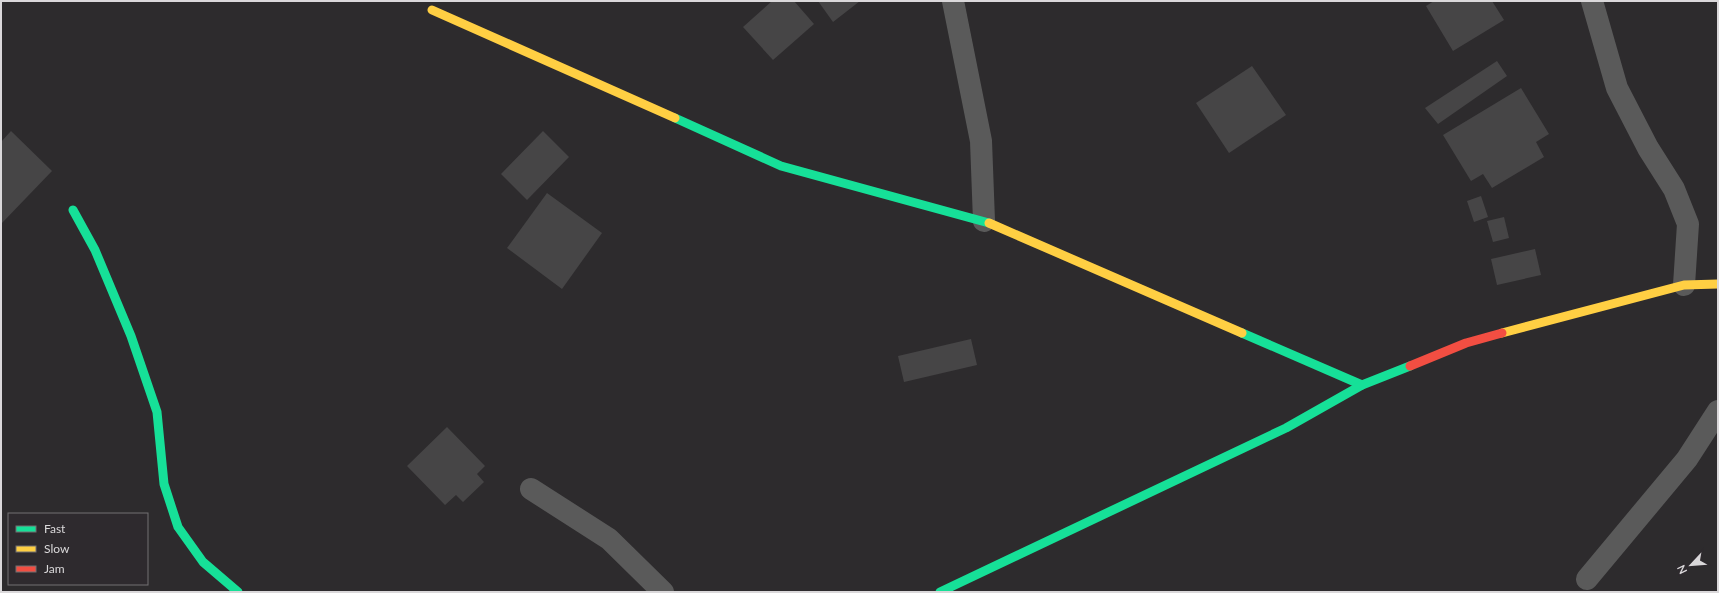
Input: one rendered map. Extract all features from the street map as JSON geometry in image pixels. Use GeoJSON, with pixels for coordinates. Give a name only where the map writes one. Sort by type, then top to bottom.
{"type":"FeatureCollection","features":[{"type":"Feature","properties":{"kind":"street"},"geometry":{"type":"LineString","coordinates":[[953,1],[981,141],[984,221]]}},
{"type":"Feature","properties":{"kind":"street"},"geometry":{"type":"LineString","coordinates":[[1592,1],[1618,88],[1648,148],[1674,189],[1688,224],[1684,285]]}},
{"type":"Feature","properties":{"kind":"street"},"geometry":{"type":"LineString","coordinates":[[432,10],[781,166],[984,221],[1362,385]]}},
{"type":"Feature","properties":{"kind":"street"},"geometry":{"type":"LineString","coordinates":[[73,210],[95,250],[131,336],[157,412],[164,484],[178,527],[203,562],[238,592]]}},
{"type":"Feature","properties":{"kind":"street"},"geometry":{"type":"LineString","coordinates":[[940,592],[1286,428],[1362,385],[1466,343],[1577,312],[1684,285],[1718,284]]}},
{"type":"Feature","properties":{"kind":"street"},"geometry":{"type":"LineString","coordinates":[[1587,579],[1687,459],[1718,412]]}},
{"type":"Feature","properties":{"kind":"street"},"geometry":{"type":"LineString","coordinates":[[531,489],[609,539],[662,592]]}},
{"type":"Feature","properties":{"kind":"building"},"geometry":{"type":"Polygon","coordinates":[[[772,1],[794,1],[814,24],[773,60],[743,27],[772,1]]]}},
{"type":"Feature","properties":{"kind":"building"},"geometry":{"type":"Polygon","coordinates":[[[818,1],[860,1],[833,22],[818,1]]]}},
{"type":"Feature","properties":{"kind":"building"},"geometry":{"type":"Polygon","coordinates":[[[1434,1],[1492,1],[1504,20],[1453,51],[1426,6],[1434,1]]]}},
{"type":"Feature","properties":{"kind":"building"},"geometry":{"type":"Polygon","coordinates":[[[1497,61],[1507,76],[1438,124],[1425,108],[1497,61]]]}},
{"type":"Feature","properties":{"kind":"building"},"geometry":{"type":"Polygon","coordinates":[[[1252,66],[1286,115],[1229,153],[1196,103],[1252,66]]]}},
{"type":"Feature","properties":{"kind":"building"},"geometry":{"type":"Polygon","coordinates":[[[1521,88],[1549,134],[1536,142],[1544,157],[1492,188],[1483,174],[1471,181],[1443,135],[1521,88]]]}},
{"type":"Feature","properties":{"kind":"building"},"geometry":{"type":"Polygon","coordinates":[[[11,131],[52,171],[1,224],[1,142],[11,131]]]}},
{"type":"Feature","properties":{"kind":"building"},"geometry":{"type":"Polygon","coordinates":[[[543,131],[569,157],[527,200],[501,174],[543,131]]]}},
{"type":"Feature","properties":{"kind":"building"},"geometry":{"type":"Polygon","coordinates":[[[547,193],[602,233],[562,289],[507,248],[547,193]]]}},
{"type":"Feature","properties":{"kind":"building"},"geometry":{"type":"Polygon","coordinates":[[[1481,196],[1488,217],[1474,222],[1467,201],[1481,196]]]}},
{"type":"Feature","properties":{"kind":"building"},"geometry":{"type":"Polygon","coordinates":[[[1504,217],[1509,238],[1493,242],[1487,221],[1504,217]]]}},
{"type":"Feature","properties":{"kind":"building"},"geometry":{"type":"Polygon","coordinates":[[[1535,249],[1541,275],[1497,285],[1491,259],[1535,249]]]}},
{"type":"Feature","properties":{"kind":"building"},"geometry":{"type":"Polygon","coordinates":[[[971,339],[977,365],[904,382],[898,356],[971,339]]]}},
{"type":"Feature","properties":{"kind":"building"},"geometry":{"type":"Polygon","coordinates":[[[447,427],[485,466],[477,474],[484,482],[463,502],[456,495],[445,505],[407,466],[447,427]]]}},
{"type":"Feature","properties":{"kind":"traffic: fast"},"geometry":{"type":"LineString","coordinates":[[675,118],[781,166],[989,223]]}},
{"type":"Feature","properties":{"kind":"traffic: fast"},"geometry":{"type":"LineString","coordinates":[[73,210],[95,250],[131,336],[157,412],[164,484],[178,527],[203,562],[238,592]]}},
{"type":"Feature","properties":{"kind":"traffic: fast"},"geometry":{"type":"LineString","coordinates":[[1242,333],[1362,385]]}},
{"type":"Feature","properties":{"kind":"traffic: fast"},"geometry":{"type":"LineString","coordinates":[[940,592],[1286,428],[1362,385],[1410,366]]}},
{"type":"Feature","properties":{"kind":"traffic: slow"},"geometry":{"type":"LineString","coordinates":[[432,10],[675,118]]}},
{"type":"Feature","properties":{"kind":"traffic: slow"},"geometry":{"type":"LineString","coordinates":[[989,223],[1242,333]]}},
{"type":"Feature","properties":{"kind":"traffic: slow"},"geometry":{"type":"LineString","coordinates":[[1502,333],[1684,285],[1718,284]]}},
{"type":"Feature","properties":{"kind":"traffic: jam"},"geometry":{"type":"LineString","coordinates":[[1410,366],[1466,343],[1502,333]]}}]}
